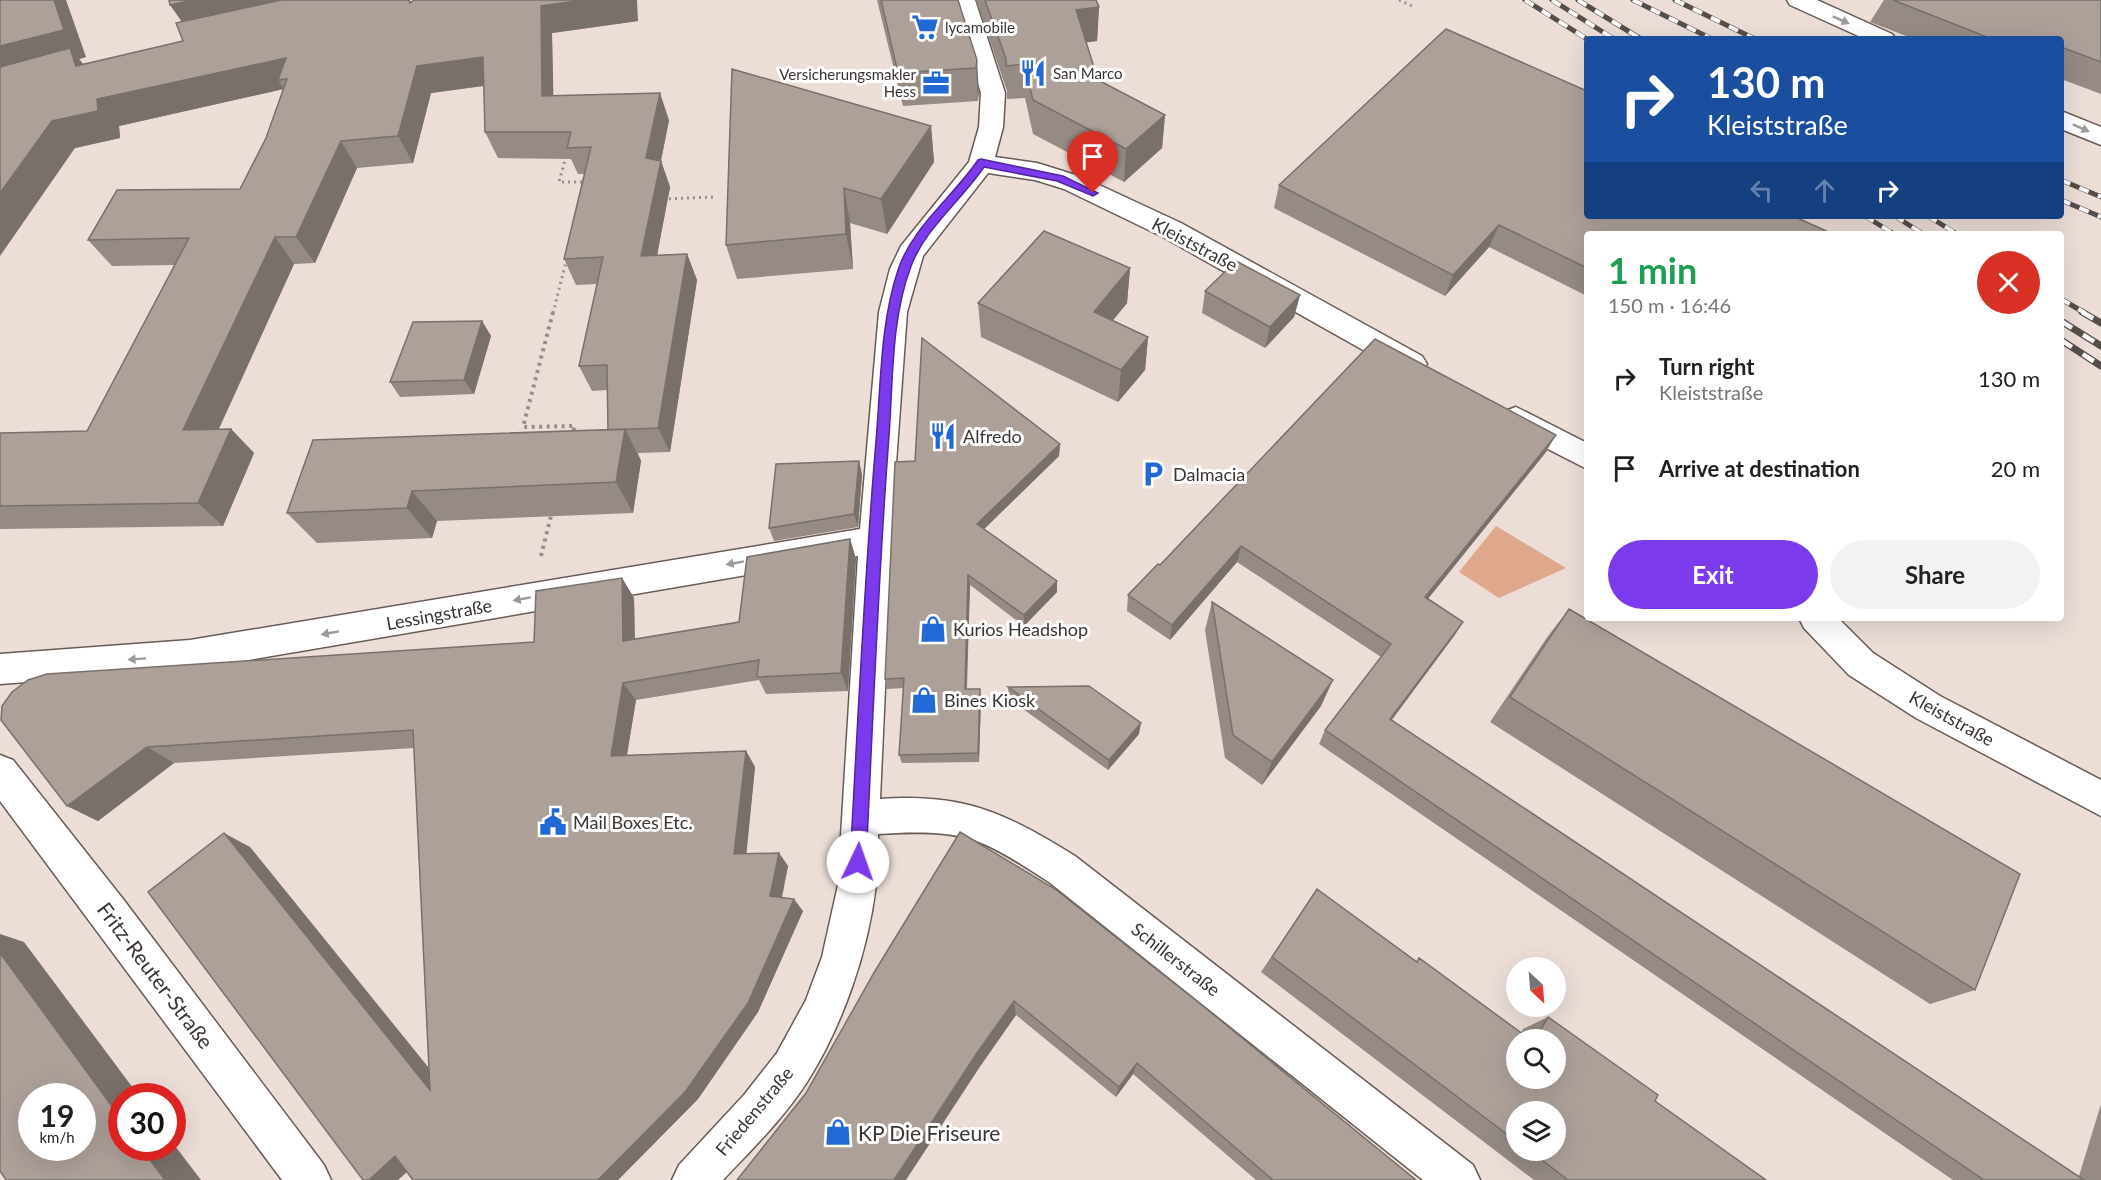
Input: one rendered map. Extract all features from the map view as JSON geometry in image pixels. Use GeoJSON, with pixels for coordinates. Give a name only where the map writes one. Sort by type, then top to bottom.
{"type":"FeatureCollection","features":[{"type":"Feature","properties":{"kind":"street","name":"Friedenstraße"},"geometry":{"type":"LineString","coordinates":[[693,1180],[759,1110],[792,1068],[822,1011],[842,957],[857,885],[876,540],[893,312],[904,269],[911,253],[981,163],[991,127],[993,93],[964,0]]}},
{"type":"Feature","properties":{"kind":"street"},"geometry":{"type":"LineString","coordinates":[[1798,0],[1877,36]]}},
{"type":"Feature","properties":{"kind":"street"},"geometry":{"type":"LineString","coordinates":[[2064,120],[2101,137]]}},
{"type":"Feature","properties":{"kind":"street","name":"Kleiststraße"},"geometry":{"type":"LineString","coordinates":[[981,163],[1060,178],[1172,230],[1432,375]]}},
{"type":"Feature","properties":{"kind":"street"},"geometry":{"type":"LineString","coordinates":[[1494,408],[1584,455]]}},
{"type":"Feature","properties":{"kind":"street","name":"Lessingstraße"},"geometry":{"type":"LineString","coordinates":[[0,669],[189,656],[876,540]]}},
{"type":"Feature","properties":{"kind":"street","name":"Kleiststraße"},"geometry":{"type":"LineString","coordinates":[[1819,621],[1861,664],[1928,707],[2101,799]]}},
{"type":"Feature","properties":{"kind":"street","name":"Fritz-Reuter-Straße"},"geometry":{"type":"LineString","coordinates":[[0,772],[109,912],[309,1180]]}},
{"type":"Feature","properties":{"kind":"street","name":"Schillerstraße"},"geometry":{"type":"LineString","coordinates":[[860,818],[923,814],[975,822],[1016,841],[1062,869],[1458,1180]]}},
{"type":"Feature","properties":{"kind":"path"},"geometry":{"type":"LineString","coordinates":[[1399,0],[1412,6]]}},
{"type":"Feature","properties":{"kind":"path"},"geometry":{"type":"LineString","coordinates":[[566,152],[559,182],[586,182],[584,192]]}},
{"type":"Feature","properties":{"kind":"path"},"geometry":{"type":"LineString","coordinates":[[659,199],[715,197]]}},
{"type":"Feature","properties":{"kind":"path"},"geometry":{"type":"LineString","coordinates":[[567,257],[523,427],[575,426],[570,444]]}},
{"type":"Feature","properties":{"kind":"shaded area"},"geometry":{"type":"Polygon","coordinates":[[[1496,526],[1566,568],[1499,598],[1459,572],[1496,526]]]}},
{"type":"Feature","properties":{"kind":"building"},"geometry":{"type":"Polygon","coordinates":[[[0,0],[54,0],[64,30],[0,46],[0,0]]]}},
{"type":"Feature","properties":{"kind":"building"},"geometry":{"type":"Polygon","coordinates":[[[169,0],[193,0],[170,5],[169,0]]]}},
{"type":"Feature","properties":{"kind":"building"},"geometry":{"type":"Polygon","coordinates":[[[281,0],[409,0],[410,3],[414,0],[584,0],[541,6],[542,96],[660,93],[646,158],[661,161],[641,256],[687,254],[658,428],[608,430],[607,365],[579,366],[603,257],[564,259],[591,147],[567,148],[571,132],[485,132],[483,57],[417,66],[398,136],[341,141],[296,237],[275,237],[183,430],[231,429],[198,503],[0,506],[0,433],[87,431],[189,238],[88,240],[117,190],[240,189],[266,138],[287,79],[278,80],[286,58],[97,99],[98,111],[52,121],[0,193],[0,67],[70,48],[76,66],[183,41],[176,23],[281,0]]]}},
{"type":"Feature","properties":{"kind":"building"},"geometry":{"type":"Polygon","coordinates":[[[881,0],[958,0],[977,60],[976,68],[898,73],[881,0]]]}},
{"type":"Feature","properties":{"kind":"building"},"geometry":{"type":"Polygon","coordinates":[[[985,0],[1096,0],[1099,7],[1076,10],[1098,80],[1165,115],[1126,149],[1033,100],[1024,64],[1006,66],[1006,59],[985,0]]]}},
{"type":"Feature","properties":{"kind":"building"},"geometry":{"type":"Polygon","coordinates":[[[1893,0],[2101,0],[2101,62],[2064,48],[2064,36],[1984,36],[1893,0]]]}},
{"type":"Feature","properties":{"kind":"building"},"geometry":{"type":"Polygon","coordinates":[[[1446,29],[1584,90],[1584,219],[1800,219],[1826,231],[1584,231],[1584,267],[1499,225],[1453,275],[1279,185],[1446,29]]]}},
{"type":"Feature","properties":{"kind":"building"},"geometry":{"type":"Polygon","coordinates":[[[732,69],[931,126],[881,199],[844,188],[846,234],[726,245],[732,69]]]}},
{"type":"Feature","properties":{"kind":"building"},"geometry":{"type":"Polygon","coordinates":[[[1044,231],[1130,268],[1094,312],[1148,337],[1121,370],[978,303],[1044,231]]]}},
{"type":"Feature","properties":{"kind":"building"},"geometry":{"type":"Polygon","coordinates":[[[1236,261],[1300,295],[1270,327],[1205,291],[1236,261]]]}},
{"type":"Feature","properties":{"kind":"building"},"geometry":{"type":"Polygon","coordinates":[[[482,321],[464,380],[390,382],[413,322],[482,321]]]}},
{"type":"Feature","properties":{"kind":"building"},"geometry":{"type":"Polygon","coordinates":[[[922,338],[1060,444],[977,524],[1057,581],[1024,615],[968,575],[965,689],[980,689],[978,753],[899,755],[904,678],[885,679],[895,462],[915,461],[922,338]]]}},
{"type":"Feature","properties":{"kind":"building"},"geometry":{"type":"Polygon","coordinates":[[[1375,339],[1556,435],[1425,597],[1463,622],[1390,719],[2084,1180],[1984,1180],[1325,730],[1391,644],[1241,546],[1172,625],[1128,595],[1158,564],[1160,565],[1375,339]]]}},
{"type":"Feature","properties":{"kind":"building"},"geometry":{"type":"Polygon","coordinates":[[[625,429],[616,482],[412,491],[407,508],[287,513],[313,440],[625,429]]]}},
{"type":"Feature","properties":{"kind":"building"},"geometry":{"type":"Polygon","coordinates":[[[859,461],[854,514],[769,528],[776,464],[859,461]]]}},
{"type":"Feature","properties":{"kind":"building"},"geometry":{"type":"Polygon","coordinates":[[[850,539],[841,673],[757,677],[759,660],[623,683],[611,756],[746,751],[734,854],[779,853],[770,896],[794,899],[748,1003],[685,1092],[598,1180],[413,1180],[395,1156],[369,1180],[363,1180],[148,892],[224,833],[430,1090],[413,730],[147,747],[67,806],[1,720],[2,706],[12,692],[28,680],[47,674],[534,642],[536,591],[622,578],[623,641],[739,622],[747,557],[850,539]]]}},
{"type":"Feature","properties":{"kind":"building"},"geometry":{"type":"Polygon","coordinates":[[[1212,602],[1333,680],[1272,762],[1233,735],[1212,602]]]}},
{"type":"Feature","properties":{"kind":"building"},"geometry":{"type":"Polygon","coordinates":[[[1569,609],[1584,618],[1584,621],[1589,621],[2020,874],[1975,990],[1510,697],[1569,609]]]}},
{"type":"Feature","properties":{"kind":"building"},"geometry":{"type":"Polygon","coordinates":[[[1089,686],[1141,723],[1109,760],[1008,687],[1089,686]]]}},
{"type":"Feature","properties":{"kind":"building"},"geometry":{"type":"Polygon","coordinates":[[[960,832],[1055,889],[1416,1180],[1273,1180],[1137,1063],[1119,1087],[1014,1001],[894,1180],[737,1180],[806,1093],[875,971],[960,832]]]}},
{"type":"Feature","properties":{"kind":"building"},"geometry":{"type":"Polygon","coordinates":[[[1317,889],[1417,962],[1419,958],[1516,1029],[1506,1029],[1506,1089],[1566,1089],[1566,1030],[1658,1095],[1655,1101],[1766,1180],[1568,1180],[1543,1161],[1566,1161],[1566,1101],[1506,1101],[1506,1133],[1272,957],[1317,889]]]}},
{"type":"Feature","properties":{"kind":"building"},"geometry":{"type":"Polygon","coordinates":[[[0,953],[95,1083],[18,1083],[18,1161],[96,1161],[96,1084],[108,1101],[108,1161],[151,1161],[165,1180],[6,1180],[0,1171],[0,953]]]}},
{"type":"Feature","properties":{"kind":"building"},"geometry":{"type":"Polygon","coordinates":[[[1548,1017],[1565,1029],[1541,1029],[1548,1017]]]}},
{"type":"Feature","properties":{"kind":"railway"},"geometry":{"type":"LineString","coordinates":[[1525,0],[1584,37]]}},
{"type":"Feature","properties":{"kind":"railway"},"geometry":{"type":"LineString","coordinates":[[1552,0],[1609,36]]}},
{"type":"Feature","properties":{"kind":"railway"},"geometry":{"type":"LineString","coordinates":[[1578,0],[1636,36]]}},
{"type":"Feature","properties":{"kind":"railway"},"geometry":{"type":"LineString","coordinates":[[1633,0],[1706,36]]}},
{"type":"Feature","properties":{"kind":"railway"},"geometry":{"type":"LineString","coordinates":[[1675,0],[1749,36]]}},
{"type":"Feature","properties":{"kind":"railway"},"geometry":{"type":"LineString","coordinates":[[2064,181],[2101,197]]}},
{"type":"Feature","properties":{"kind":"railway"},"geometry":{"type":"LineString","coordinates":[[2064,201],[2101,217]]}},
{"type":"Feature","properties":{"kind":"railway"},"geometry":{"type":"LineString","coordinates":[[1870,219],[1889,231]]}},
{"type":"Feature","properties":{"kind":"railway"},"geometry":{"type":"LineString","coordinates":[[1900,219],[1918,231]]}},
{"type":"Feature","properties":{"kind":"railway"},"geometry":{"type":"LineString","coordinates":[[1933,219],[1952,231]]}},
{"type":"Feature","properties":{"kind":"railway"},"geometry":{"type":"LineString","coordinates":[[2064,301],[2085,313]]}},
{"type":"Feature","properties":{"kind":"railway"},"geometry":{"type":"LineString","coordinates":[[2082,312],[2101,323]]}},
{"type":"Feature","properties":{"kind":"railway"},"geometry":{"type":"LineString","coordinates":[[2064,323],[2101,346]]}},
{"type":"Feature","properties":{"kind":"railway"},"geometry":{"type":"LineString","coordinates":[[2064,342],[2101,366]]}},
{"type":"Feature","properties":{"kind":"place","name":"lycamobile"},"geometry":{"type":"Point","coordinates":[925,27]}},
{"type":"Feature","properties":{"kind":"place","name":"San Marco"},"geometry":{"type":"Point","coordinates":[1033,73]}},
{"type":"Feature","properties":{"kind":"place","name":"Versicherungsmakler Hess"},"geometry":{"type":"Point","coordinates":[936,83]}},
{"type":"Feature","properties":{"kind":"place","name":"Alfredo"},"geometry":{"type":"Point","coordinates":[943,436]}},
{"type":"Feature","properties":{"kind":"place","name":"Dalmacia"},"geometry":{"type":"Point","coordinates":[1153,474]}},
{"type":"Feature","properties":{"kind":"place","name":"Kurios Headshop"},"geometry":{"type":"Point","coordinates":[933,629]}},
{"type":"Feature","properties":{"kind":"place","name":"Bines Kiosk"},"geometry":{"type":"Point","coordinates":[924,700]}},
{"type":"Feature","properties":{"kind":"place","name":"Mail Boxes Etc."},"geometry":{"type":"Point","coordinates":[553,822]}},
{"type":"Feature","properties":{"kind":"place","name":"KP Die Friseure"},"geometry":{"type":"Point","coordinates":[838,1132]}},
{"type":"Feature","properties":{"kind":"route"},"geometry":{"type":"LineString","coordinates":[[858,862],[878,491],[893,312],[904,269],[911,253],[934,221],[966,185],[981,163],[1060,178],[1093,193]]}}]}
